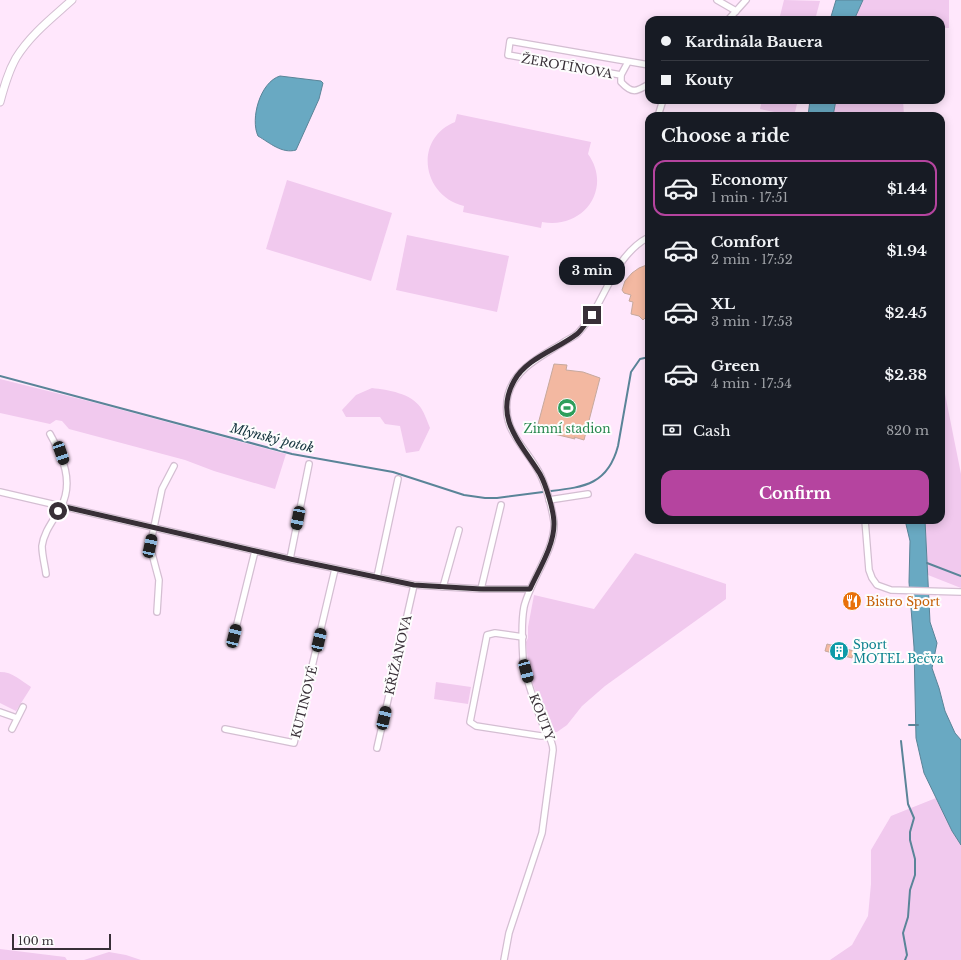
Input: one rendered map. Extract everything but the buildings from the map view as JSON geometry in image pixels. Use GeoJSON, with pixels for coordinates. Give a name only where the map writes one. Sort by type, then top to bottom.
{"type":"FeatureCollection","features":[{"type":"Feature","properties":{"kind":"street"},"geometry":{"type":"LineString","coordinates":[[0,102],[8,75],[19,54],[30,40],[72,0]]}},
{"type":"Feature","properties":{"kind":"street"},"geometry":{"type":"LineString","coordinates":[[717,0],[736,11]]}},
{"type":"Feature","properties":{"kind":"street"},"geometry":{"type":"LineString","coordinates":[[732,16],[746,0]]}},
{"type":"Feature","properties":{"kind":"street","name":"ŽEROTÍNOVA"},"geometry":{"type":"LineString","coordinates":[[645,64],[510,41],[508,55],[621,75],[621,82],[627,89],[632,91],[645,86]]}},
{"type":"Feature","properties":{"kind":"street"},"geometry":{"type":"LineString","coordinates":[[621,75],[628,62]]}},
{"type":"Feature","properties":{"kind":"street","name":"KOUTY"},"geometry":{"type":"LineString","coordinates":[[504,960],[509,933],[542,833],[552,754],[552,744],[532,692],[523,660],[523,637],[524,607],[530,589],[547,551],[553,532],[554,523],[549,500],[541,476],[512,433],[508,421],[507,408],[509,394],[514,381],[523,369],[578,334],[592,315],[627,254],[636,244],[645,239]]}},
{"type":"Feature","properties":{"kind":"street"},"geometry":{"type":"LineString","coordinates":[[46,574],[42,547],[48,526],[61,506],[66,489],[67,470],[61,453],[50,434]]}},
{"type":"Feature","properties":{"kind":"street"},"geometry":{"type":"LineString","coordinates":[[290,559],[309,464]]}},
{"type":"Feature","properties":{"kind":"street"},"geometry":{"type":"LineString","coordinates":[[157,612],[159,580],[150,546],[162,489],[174,466]]}},
{"type":"Feature","properties":{"kind":"street"},"geometry":{"type":"LineString","coordinates":[[377,577],[398,479]]}},
{"type":"Feature","properties":{"kind":"street"},"geometry":{"type":"LineString","coordinates":[[0,492],[290,559],[414,585],[481,589],[530,589]]}},
{"type":"Feature","properties":{"kind":"street"},"geometry":{"type":"LineString","coordinates":[[549,500],[588,494]]}},
{"type":"Feature","properties":{"kind":"street"},"geometry":{"type":"LineString","coordinates":[[481,589],[501,505]]}},
{"type":"Feature","properties":{"kind":"street"},"geometry":{"type":"LineString","coordinates":[[865,524],[869,570],[877,585],[884,589],[902,591],[961,592]]}},
{"type":"Feature","properties":{"kind":"street"},"geometry":{"type":"LineString","coordinates":[[443,587],[459,530]]}},
{"type":"Feature","properties":{"kind":"street"},"geometry":{"type":"LineString","coordinates":[[234,636],[255,551]]}},
{"type":"Feature","properties":{"kind":"street","name":"KUTINOVÉ"},"geometry":{"type":"LineString","coordinates":[[224,729],[294,743],[335,568]]}},
{"type":"Feature","properties":{"kind":"street","name":"KŘIŽANOVA"},"geometry":{"type":"LineString","coordinates":[[377,748],[414,585]]}},
{"type":"Feature","properties":{"kind":"street"},"geometry":{"type":"LineString","coordinates":[[523,637],[495,633],[486,635],[470,722],[476,726],[541,736],[548,735]]}},
{"type":"Feature","properties":{"kind":"street"},"geometry":{"type":"LineString","coordinates":[[12,729],[22,707]]}},
{"type":"Feature","properties":{"kind":"street"},"geometry":{"type":"LineString","coordinates":[[0,712],[17,718]]}},
{"type":"Feature","properties":{"kind":"shaded area"},"geometry":{"type":"Polygon","coordinates":[[[784,0],[820,1],[816,16],[780,16],[784,0]]]}},
{"type":"Feature","properties":{"kind":"shaded area"},"geometry":{"type":"Polygon","coordinates":[[[863,0],[949,0],[949,28],[945,28],[945,16],[856,16],[863,0]]]}},
{"type":"Feature","properties":{"kind":"shaded area"},"geometry":{"type":"Polygon","coordinates":[[[761,104],[797,104],[795,112],[775,112],[760,109],[761,104]]]}},
{"type":"Feature","properties":{"kind":"shaded area"},"geometry":{"type":"Polygon","coordinates":[[[835,104],[903,104],[904,112],[834,112],[835,104]]]}},
{"type":"Feature","properties":{"kind":"shaded area"},"geometry":{"type":"Polygon","coordinates":[[[457,114],[591,142],[588,154],[595,167],[597,181],[595,193],[590,204],[581,213],[570,220],[557,223],[542,222],[541,228],[463,212],[464,206],[450,200],[439,191],[432,180],[428,167],[428,153],[433,141],[442,130],[455,122],[457,114]]]}},
{"type":"Feature","properties":{"kind":"shaded area"},"geometry":{"type":"Polygon","coordinates":[[[287,180],[392,213],[371,281],[266,249],[287,180]]]}},
{"type":"Feature","properties":{"kind":"shaded area"},"geometry":{"type":"Polygon","coordinates":[[[407,235],[509,256],[497,312],[396,290],[407,235]]]}},
{"type":"Feature","properties":{"kind":"shaded area"},"geometry":{"type":"Polygon","coordinates":[[[0,379],[286,454],[275,489],[214,471],[185,460],[69,429],[62,421],[56,420],[50,424],[0,413],[0,379]]]}},
{"type":"Feature","properties":{"kind":"shaded area"},"geometry":{"type":"Polygon","coordinates":[[[372,388],[399,393],[417,403],[421,408],[430,428],[419,451],[406,453],[400,426],[385,424],[380,417],[346,417],[342,410],[356,395],[372,388]]]}},
{"type":"Feature","properties":{"kind":"shaded area"},"geometry":{"type":"Polygon","coordinates":[[[945,394],[961,474],[961,588],[928,575],[925,524],[945,524],[945,394]]]}},
{"type":"Feature","properties":{"kind":"shaded area"},"geometry":{"type":"Polygon","coordinates":[[[635,553],[726,584],[726,599],[605,686],[582,706],[567,725],[557,732],[554,732],[548,726],[533,684],[528,663],[526,642],[528,638],[528,627],[534,595],[594,609],[635,553]]]}},
{"type":"Feature","properties":{"kind":"shaded area"},"geometry":{"type":"Polygon","coordinates":[[[0,672],[9,673],[31,687],[16,711],[0,703],[0,672]]]}},
{"type":"Feature","properties":{"kind":"shaded area"},"geometry":{"type":"Polygon","coordinates":[[[436,682],[471,687],[468,704],[434,699],[436,682]]]}},
{"type":"Feature","properties":{"kind":"shaded area"},"geometry":{"type":"Polygon","coordinates":[[[936,798],[961,845],[961,960],[830,960],[852,945],[868,916],[871,884],[871,850],[891,816],[936,798]]]}},
{"type":"Feature","properties":{"kind":"shaded area"},"geometry":{"type":"Polygon","coordinates":[[[0,949],[65,957],[67,960],[0,960],[0,949]]]}},
{"type":"Feature","properties":{"kind":"shaded area"},"geometry":{"type":"Polygon","coordinates":[[[109,952],[126,955],[141,960],[84,960],[109,952]]]}},
{"type":"Feature","properties":{"kind":"water"},"geometry":{"type":"Polygon","coordinates":[[[836,0],[863,0],[856,16],[831,16],[836,0]]]}},
{"type":"Feature","properties":{"kind":"water"},"geometry":{"type":"Polygon","coordinates":[[[280,76],[321,81],[323,83],[319,99],[296,150],[291,151],[276,147],[258,136],[256,129],[256,111],[262,93],[273,80],[280,76]]]}},
{"type":"Feature","properties":{"kind":"water"},"geometry":{"type":"Polygon","coordinates":[[[810,104],[835,104],[834,112],[808,112],[810,104]]]}},
{"type":"Feature","properties":{"kind":"water"},"geometry":{"type":"Polygon","coordinates":[[[906,524],[925,524],[930,622],[937,643],[932,668],[945,711],[955,733],[961,740],[961,845],[952,831],[924,773],[916,738],[914,647],[909,582],[910,541],[906,524]]]}},
{"type":"Feature","properties":{"kind":"waterway","name":"Mlýnský potok"},"geometry":{"type":"LineString","coordinates":[[551,491],[585,485],[601,476],[608,468],[614,459],[618,446],[631,372],[640,359],[645,358]]}},
{"type":"Feature","properties":{"kind":"waterway","name":"Mlýnský potok"},"geometry":{"type":"LineString","coordinates":[[0,376],[292,454],[393,472],[464,495],[497,498],[543,492]]}},
{"type":"Feature","properties":{"kind":"waterway"},"geometry":{"type":"LineString","coordinates":[[927,563],[961,576]]}},
{"type":"Feature","properties":{"kind":"waterway"},"geometry":{"type":"LineString","coordinates":[[909,725],[918,725]]}},
{"type":"Feature","properties":{"kind":"waterway"},"geometry":{"type":"LineString","coordinates":[[901,741],[908,804],[914,818],[910,832],[910,840],[915,859],[915,875],[910,890],[908,917],[903,933],[907,955],[905,960]]}},
{"type":"Feature","properties":{"kind":"place","name":"Zimní stadion"},"geometry":{"type":"Point","coordinates":[567,408]}},
{"type":"Feature","properties":{"kind":"place","name":"Bistro Sport"},"geometry":{"type":"Point","coordinates":[852,601]}},
{"type":"Feature","properties":{"kind":"place","name":"Sport MOTEL Bečva"},"geometry":{"type":"Point","coordinates":[839,651]}},
{"type":"Feature","properties":{"kind":"route"},"geometry":{"type":"LineString","coordinates":[[58,511],[61,506],[290,559],[414,585],[481,589],[530,589],[551,541],[554,523],[549,500],[541,476],[512,433],[508,421],[507,408],[509,394],[514,381],[523,369],[534,360],[578,334],[592,315]]}}]}
